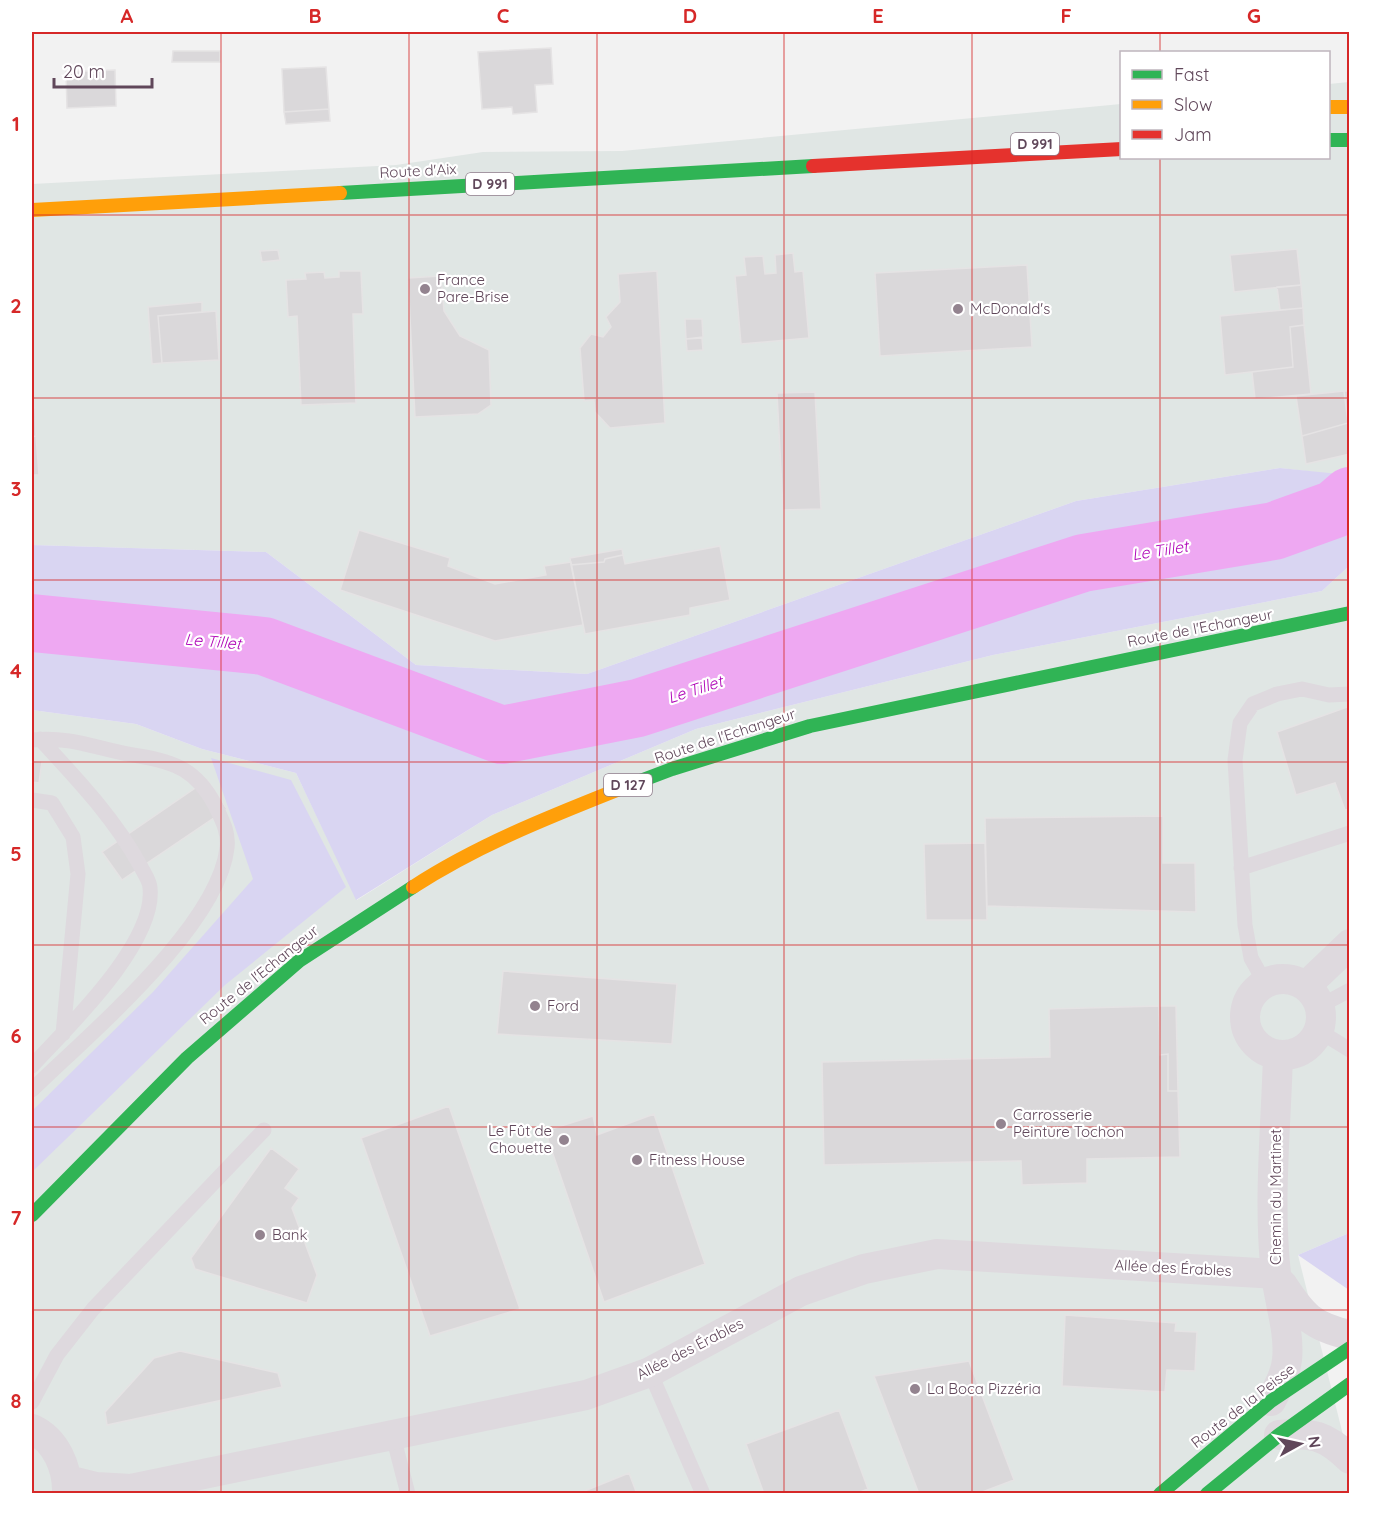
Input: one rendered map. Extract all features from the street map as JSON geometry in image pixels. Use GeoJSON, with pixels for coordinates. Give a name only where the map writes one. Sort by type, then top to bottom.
{"type":"FeatureCollection","features":[{"type":"Feature","properties":{"kind":"main road"},"geometry":{"type":"LineString","coordinates":[[1330,107],[1350,106]]}},
{"type":"Feature","properties":{"kind":"main road","name":"Route d'Aix"},"geometry":{"type":"LineString","coordinates":[[949,156],[1087,136]]}},
{"type":"Feature","properties":{"kind":"main road"},"geometry":{"type":"LineString","coordinates":[[1330,140],[1350,140]]}},
{"type":"Feature","properties":{"kind":"main road","name":"Route d'Aix"},"geometry":{"type":"LineString","coordinates":[[32,210],[949,156],[1120,149]]}},
{"type":"Feature","properties":{"kind":"main road","name":"Route de l'Echangeur"},"geometry":{"type":"LineString","coordinates":[[32,1215],[194,1051],[299,961],[433,874],[543,819],[672,769],[810,726],[1350,613]]}},
{"type":"Feature","properties":{"kind":"main road","name":"Route de la Peisse"},"geometry":{"type":"LineString","coordinates":[[1160,1494],[1270,1401],[1350,1348]]}},
{"type":"Feature","properties":{"kind":"main road"},"geometry":{"type":"LineString","coordinates":[[1206,1494],[1278,1435],[1350,1384]]}},
{"type":"Feature","properties":{"kind":"street"},"geometry":{"type":"LineString","coordinates":[[1315,1007],[1281,978],[1257,988],[1245,1011],[1246,1028],[1262,1048],[1278,1055],[1303,1050],[1315,1007],[1350,944]]}},
{"type":"Feature","properties":{"kind":"street","name":"Chemin du Martinet"},"geometry":{"type":"LineString","coordinates":[[1278,1055],[1274,1189],[1276,1274],[1303,1315],[1327,1330],[1350,1335]]}},
{"type":"Feature","properties":{"kind":"street","name":"Allée des Érables"},"geometry":{"type":"LineString","coordinates":[[68,1487],[131,1489],[586,1395],[650,1372],[801,1291],[864,1269],[937,1254],[1276,1274]]}},
{"type":"Feature","properties":{"kind":"street"},"geometry":{"type":"LineString","coordinates":[[1270,1401],[1285,1377],[1287,1358],[1287,1339],[1276,1274]]}},
{"type":"Feature","properties":{"kind":"street"},"geometry":{"type":"LineString","coordinates":[[32,1429],[52,1445],[62,1461],[68,1487]]}},
{"type":"Feature","properties":{"kind":"street"},"geometry":{"type":"LineString","coordinates":[[1278,1435],[1303,1433],[1324,1437],[1350,1459]]}},
{"type":"Feature","properties":{"kind":"lane"},"geometry":{"type":"LineString","coordinates":[[1265,983],[1248,946],[1235,760],[1238,730],[1245,713],[1253,704],[1264,699],[1302,689],[1329,695],[1350,694]]}},
{"type":"Feature","properties":{"kind":"lane"},"geometry":{"type":"LineString","coordinates":[[32,1065],[89,1004],[133,946],[147,918],[151,886],[123,834],[36,739]]}},
{"type":"Feature","properties":{"kind":"lane"},"geometry":{"type":"LineString","coordinates":[[32,1090],[160,964],[198,916],[222,868],[227,848],[226,828],[197,777],[179,767],[67,739],[36,739]]}},
{"type":"Feature","properties":{"kind":"lane"},"geometry":{"type":"LineString","coordinates":[[32,800],[52,803],[73,837],[78,874],[61,1061]]}},
{"type":"Feature","properties":{"kind":"lane"},"geometry":{"type":"LineString","coordinates":[[1242,868],[1350,833]]}},
{"type":"Feature","properties":{"kind":"lane"},"geometry":{"type":"LineString","coordinates":[[1350,990],[1315,1007],[1350,1050]]}},
{"type":"Feature","properties":{"kind":"lane"},"geometry":{"type":"LineString","coordinates":[[32,1402],[57,1355],[93,1309],[264,1130]]}},
{"type":"Feature","properties":{"kind":"lane"},"geometry":{"type":"LineString","coordinates":[[650,1372],[673,1420],[703,1494]]}},
{"type":"Feature","properties":{"kind":"lane"},"geometry":{"type":"LineString","coordinates":[[393,1436],[408,1494]]}},
{"type":"Feature","properties":{"kind":"shaded area"},"geometry":{"type":"Polygon","coordinates":[[[1349,82],[1348,476],[1280,468],[1076,501],[587,674],[416,665],[266,552],[32,545],[32,184],[396,165],[483,152],[622,151],[1120,104],[1120,159],[1330,159],[1330,84],[1349,82]]]}},
{"type":"Feature","properties":{"kind":"shaded area"},"geometry":{"type":"Polygon","coordinates":[[[1280,468],[1349,475],[1349,566],[1322,591],[993,655],[696,729],[492,815],[356,900],[296,773],[202,749],[136,724],[32,710],[32,545],[266,552],[416,665],[587,674],[1076,501],[1280,468]]]}},
{"type":"Feature","properties":{"kind":"shaded area"},"geometry":{"type":"Polygon","coordinates":[[[1349,566],[1349,1233],[1298,1255],[1349,1459],[1349,1493],[32,1494],[32,710],[136,724],[202,749],[296,773],[357,900],[492,815],[696,729],[993,655],[1322,591],[1349,566]]]}},
{"type":"Feature","properties":{"kind":"shaded area"},"geometry":{"type":"Polygon","coordinates":[[[211,758],[291,780],[346,887],[225,985],[32,1172],[32,1111],[153,992],[253,879],[211,758]]]}},
{"type":"Feature","properties":{"kind":"shaded area"},"geometry":{"type":"Polygon","coordinates":[[[1349,1233],[1349,1290],[1298,1255],[1349,1233]]]}},
{"type":"Feature","properties":{"kind":"building"},"geometry":{"type":"Polygon","coordinates":[[[551,48],[553,84],[535,85],[537,112],[513,114],[512,107],[482,109],[478,52],[551,48]]]}},
{"type":"Feature","properties":{"kind":"building"},"geometry":{"type":"Polygon","coordinates":[[[173,51],[220,51],[220,62],[172,62],[173,51]]]}},
{"type":"Feature","properties":{"kind":"building"},"geometry":{"type":"Polygon","coordinates":[[[326,67],[329,109],[284,112],[282,69],[326,67]]]}},
{"type":"Feature","properties":{"kind":"building"},"geometry":{"type":"Polygon","coordinates":[[[115,70],[116,106],[67,108],[66,72],[115,70]]]}},
{"type":"Feature","properties":{"kind":"building"},"geometry":{"type":"Polygon","coordinates":[[[329,109],[330,121],[286,124],[284,112],[329,109]]]}},
{"type":"Feature","properties":{"kind":"building"},"geometry":{"type":"Polygon","coordinates":[[[1297,249],[1301,285],[1234,292],[1230,255],[1297,249]]]}},
{"type":"Feature","properties":{"kind":"building"},"geometry":{"type":"Polygon","coordinates":[[[278,250],[280,260],[262,262],[260,251],[278,250]]]}},
{"type":"Feature","properties":{"kind":"building"},"geometry":{"type":"Polygon","coordinates":[[[793,253],[795,272],[803,271],[809,338],[741,344],[735,276],[746,275],[744,257],[763,256],[765,274],[776,273],[775,255],[793,253]]]}},
{"type":"Feature","properties":{"kind":"building"},"geometry":{"type":"Polygon","coordinates":[[[1027,265],[1032,347],[880,356],[875,273],[1027,265]]]}},
{"type":"Feature","properties":{"kind":"building"},"geometry":{"type":"Polygon","coordinates":[[[339,271],[361,271],[363,314],[353,314],[356,403],[301,405],[297,316],[288,317],[286,280],[306,279],[305,273],[324,272],[325,278],[339,277],[339,271]]]}},
{"type":"Feature","properties":{"kind":"building"},"geometry":{"type":"Polygon","coordinates":[[[657,271],[665,423],[610,428],[595,412],[594,400],[584,401],[580,348],[591,334],[603,337],[611,327],[606,317],[620,302],[618,274],[657,271]]]}},
{"type":"Feature","properties":{"kind":"building"},"geometry":{"type":"Polygon","coordinates":[[[441,276],[444,311],[460,336],[489,350],[491,405],[478,414],[415,417],[408,278],[441,276]]]}},
{"type":"Feature","properties":{"kind":"building"},"geometry":{"type":"Polygon","coordinates":[[[1301,285],[1303,308],[1280,310],[1277,287],[1301,285]]]}},
{"type":"Feature","properties":{"kind":"building"},"geometry":{"type":"Polygon","coordinates":[[[202,302],[202,312],[158,316],[162,363],[152,364],[148,307],[202,302]]]}},
{"type":"Feature","properties":{"kind":"building"},"geometry":{"type":"Polygon","coordinates":[[[1303,308],[1304,325],[1290,327],[1293,367],[1225,375],[1220,316],[1303,308]]]}},
{"type":"Feature","properties":{"kind":"building"},"geometry":{"type":"Polygon","coordinates":[[[216,311],[219,360],[162,363],[158,316],[216,311]]]}},
{"type":"Feature","properties":{"kind":"building"},"geometry":{"type":"Polygon","coordinates":[[[685,319],[702,319],[703,337],[686,339],[685,319]]]}},
{"type":"Feature","properties":{"kind":"building"},"geometry":{"type":"Polygon","coordinates":[[[1304,325],[1311,394],[1255,399],[1252,372],[1293,367],[1290,327],[1304,325]]]}},
{"type":"Feature","properties":{"kind":"building"},"geometry":{"type":"Polygon","coordinates":[[[702,338],[703,350],[687,351],[686,339],[702,338]]]}},
{"type":"Feature","properties":{"kind":"building"},"geometry":{"type":"Polygon","coordinates":[[[1344,391],[1348,423],[1302,436],[1296,396],[1344,391]]]}},
{"type":"Feature","properties":{"kind":"building"},"geometry":{"type":"Polygon","coordinates":[[[1344,391],[1350,391],[1350,454],[1306,464],[1302,436],[1348,423],[1344,391]]]}},
{"type":"Feature","properties":{"kind":"building"},"geometry":{"type":"Polygon","coordinates":[[[815,392],[821,509],[783,510],[777,393],[815,392]]]}},
{"type":"Feature","properties":{"kind":"building"},"geometry":{"type":"Polygon","coordinates":[[[32,408],[35,408],[36,436],[32,437],[32,408]]]}},
{"type":"Feature","properties":{"kind":"building"},"geometry":{"type":"Polygon","coordinates":[[[36,436],[39,475],[32,475],[32,437],[36,436]]]}},
{"type":"Feature","properties":{"kind":"building"},"geometry":{"type":"Polygon","coordinates":[[[359,530],[450,558],[448,566],[495,584],[546,575],[544,566],[571,562],[583,625],[495,641],[340,590],[359,530]]]}},
{"type":"Feature","properties":{"kind":"building"},"geometry":{"type":"Polygon","coordinates":[[[720,546],[730,600],[690,608],[690,615],[585,634],[571,565],[604,562],[605,559],[623,555],[625,564],[720,546]]]}},
{"type":"Feature","properties":{"kind":"building"},"geometry":{"type":"Polygon","coordinates":[[[622,549],[623,555],[605,559],[604,562],[571,565],[570,558],[622,549]]]}},
{"type":"Feature","properties":{"kind":"building"},"geometry":{"type":"Polygon","coordinates":[[[1350,706],[1350,809],[1345,810],[1335,783],[1296,795],[1277,732],[1350,706]]]}},
{"type":"Feature","properties":{"kind":"building"},"geometry":{"type":"Polygon","coordinates":[[[32,760],[42,761],[39,783],[32,782],[32,760]]]}},
{"type":"Feature","properties":{"kind":"building"},"geometry":{"type":"Polygon","coordinates":[[[207,780],[227,809],[122,880],[102,852],[207,780]]]}},
{"type":"Feature","properties":{"kind":"building"},"geometry":{"type":"Polygon","coordinates":[[[1163,816],[1163,863],[1195,863],[1196,912],[987,906],[985,818],[1163,816]]]}},
{"type":"Feature","properties":{"kind":"building"},"geometry":{"type":"Polygon","coordinates":[[[985,843],[987,920],[926,920],[924,844],[985,843]]]}},
{"type":"Feature","properties":{"kind":"building"},"geometry":{"type":"Polygon","coordinates":[[[503,971],[677,984],[672,1044],[497,1034],[503,971]]]}},
{"type":"Feature","properties":{"kind":"building"},"geometry":{"type":"Polygon","coordinates":[[[1159,1006],[1176,1006],[1178,1091],[1168,1091],[1168,1054],[1160,1055],[1159,1006]]]}},
{"type":"Feature","properties":{"kind":"building","name":"Carrosserie Peinture Tochon"},"geometry":{"type":"Polygon","coordinates":[[[1159,1006],[1160,1055],[1168,1054],[1168,1091],[1178,1091],[1180,1157],[1087,1159],[1087,1183],[1022,1185],[1021,1161],[824,1165],[822,1062],[1050,1057],[1049,1009],[1159,1006]]]}},
{"type":"Feature","properties":{"kind":"building"},"geometry":{"type":"Polygon","coordinates":[[[449,1106],[520,1309],[430,1336],[361,1138],[449,1106]]]}},
{"type":"Feature","properties":{"kind":"building"},"geometry":{"type":"Polygon","coordinates":[[[654,1114],[705,1264],[604,1302],[545,1131],[593,1116],[597,1135],[654,1114]]]}},
{"type":"Feature","properties":{"kind":"building"},"geometry":{"type":"Polygon","coordinates":[[[271,1148],[299,1169],[285,1188],[299,1198],[292,1208],[317,1275],[307,1303],[195,1269],[191,1258],[271,1148]]]}},
{"type":"Feature","properties":{"kind":"building"},"geometry":{"type":"Polygon","coordinates":[[[1065,1315],[1176,1323],[1175,1331],[1197,1332],[1195,1371],[1167,1370],[1165,1392],[1062,1386],[1065,1315]]]}},
{"type":"Feature","properties":{"kind":"building"},"geometry":{"type":"Polygon","coordinates":[[[180,1351],[278,1373],[282,1387],[107,1425],[105,1412],[154,1358],[180,1351]]]}},
{"type":"Feature","properties":{"kind":"building"},"geometry":{"type":"Polygon","coordinates":[[[969,1361],[1014,1480],[977,1494],[919,1494],[874,1376],[969,1361]]]}},
{"type":"Feature","properties":{"kind":"building"},"geometry":{"type":"Polygon","coordinates":[[[839,1410],[868,1489],[855,1494],[764,1494],[746,1444],[839,1410]]]}},
{"type":"Feature","properties":{"kind":"building"},"geometry":{"type":"Polygon","coordinates":[[[629,1473],[637,1494],[577,1494],[629,1473]]]}},
{"type":"Feature","properties":{"kind":"waterway","name":"Le Tillet"},"geometry":{"type":"LineString","coordinates":[[32,623],[264,646],[502,735],[638,708],[1083,563],[1274,531],[1335,509],[1350,496]]}},
{"type":"Feature","properties":{"kind":"traffic: fast"},"geometry":{"type":"LineString","coordinates":[[1330,140],[1350,140]]}},
{"type":"Feature","properties":{"kind":"traffic: fast"},"geometry":{"type":"LineString","coordinates":[[340,193],[813,166]]}},
{"type":"Feature","properties":{"kind":"traffic: fast"},"geometry":{"type":"LineString","coordinates":[[627,786],[672,769],[810,726],[1350,613]]}},
{"type":"Feature","properties":{"kind":"traffic: fast"},"geometry":{"type":"LineString","coordinates":[[32,1215],[187,1058],[299,961],[413,887]]}},
{"type":"Feature","properties":{"kind":"traffic: fast"},"geometry":{"type":"LineString","coordinates":[[1160,1494],[1271,1401],[1350,1348]]}},
{"type":"Feature","properties":{"kind":"traffic: fast"},"geometry":{"type":"LineString","coordinates":[[1207,1494],[1279,1435],[1350,1384]]}},
{"type":"Feature","properties":{"kind":"traffic: slow"},"geometry":{"type":"LineString","coordinates":[[1330,107],[1350,107]]}},
{"type":"Feature","properties":{"kind":"traffic: slow"},"geometry":{"type":"LineString","coordinates":[[32,210],[340,193]]}},
{"type":"Feature","properties":{"kind":"traffic: slow"},"geometry":{"type":"LineString","coordinates":[[413,887],[490,844],[627,786]]}},
{"type":"Feature","properties":{"kind":"traffic: jam"},"geometry":{"type":"LineString","coordinates":[[813,166],[1120,149]]}},
{"type":"Feature","properties":{"kind":"place","name":"France Pare-Brise"},"geometry":{"type":"Point","coordinates":[425,289]}},
{"type":"Feature","properties":{"kind":"place","name":"McDonald's"},"geometry":{"type":"Point","coordinates":[958,309]}},
{"type":"Feature","properties":{"kind":"place","name":"Ford"},"geometry":{"type":"Point","coordinates":[535,1006]}},
{"type":"Feature","properties":{"kind":"place","name":"Carrosserie Peinture Tochon"},"geometry":{"type":"Point","coordinates":[1001,1124]}},
{"type":"Feature","properties":{"kind":"place","name":"Le Fût de Chouette"},"geometry":{"type":"Point","coordinates":[564,1140]}},
{"type":"Feature","properties":{"kind":"place","name":"Fitness House"},"geometry":{"type":"Point","coordinates":[637,1160]}},
{"type":"Feature","properties":{"kind":"place","name":"Bank"},"geometry":{"type":"Point","coordinates":[260,1235]}},
{"type":"Feature","properties":{"kind":"place","name":"La Boca Pizzéria"},"geometry":{"type":"Point","coordinates":[915,1389]}}]}
